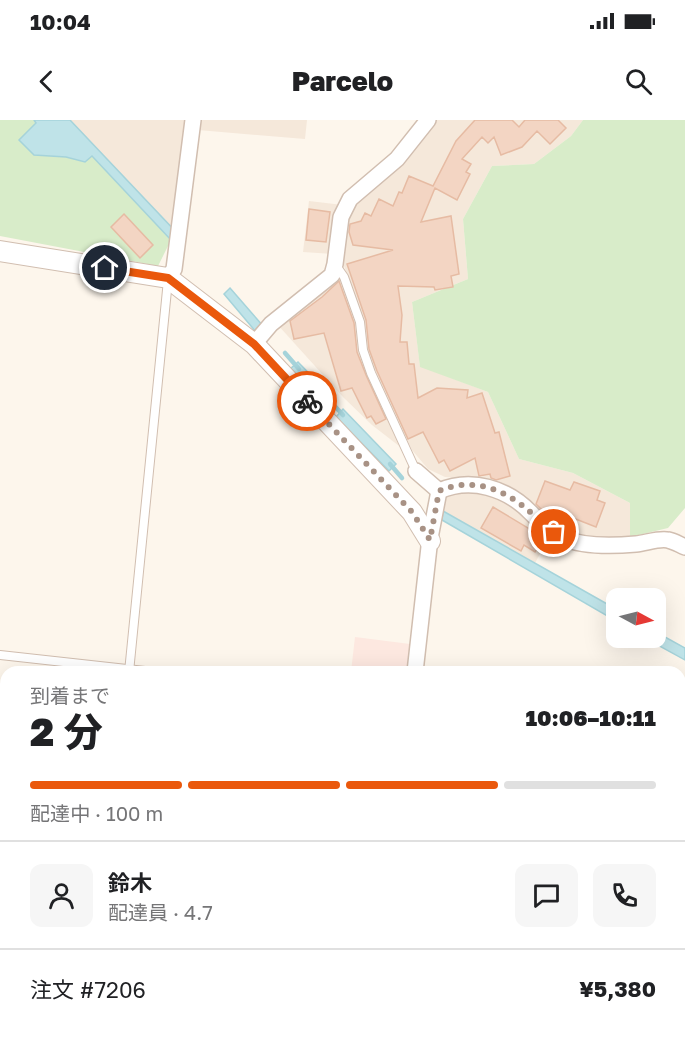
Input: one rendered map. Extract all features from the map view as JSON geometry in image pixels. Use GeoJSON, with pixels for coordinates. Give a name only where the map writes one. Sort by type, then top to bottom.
{"type":"FeatureCollection","features":[{"type":"Feature","properties":{"kind":"street"},"geometry":{"type":"LineString","coordinates":[[168,278],[174,269],[192,120]]}},
{"type":"Feature","properties":{"kind":"street"},"geometry":{"type":"LineString","coordinates":[[257,341],[269,326],[332,275],[341,217],[350,199],[397,159],[428,120]]}},
{"type":"Feature","properties":{"kind":"street"},"geometry":{"type":"LineString","coordinates":[[0,251],[168,278],[257,341],[412,512],[430,540]]}},
{"type":"Feature","properties":{"kind":"street"},"geometry":{"type":"LineString","coordinates":[[416,471],[439,491]]}},
{"type":"Feature","properties":{"kind":"street"},"geometry":{"type":"LineString","coordinates":[[439,491],[453,485],[484,486],[511,497],[531,512],[543,526],[564,539],[597,545],[635,544],[666,539],[685,547]]}},
{"type":"Feature","properties":{"kind":"street"},"geometry":{"type":"LineString","coordinates":[[416,666],[430,540],[439,491]]}},
{"type":"Feature","properties":{"kind":"lane"},"geometry":{"type":"LineString","coordinates":[[335,264],[344,277],[360,322],[363,350],[371,373],[416,471]]}},
{"type":"Feature","properties":{"kind":"lane"},"geometry":{"type":"LineString","coordinates":[[129,666],[168,278]]}},
{"type":"Feature","properties":{"kind":"lane"},"geometry":{"type":"LineString","coordinates":[[0,655],[95,666]]}},
{"type":"Feature","properties":{"kind":"shaded area"},"geometry":{"type":"Polygon","coordinates":[[[70,120],[191,120],[178,234],[70,120]]]}},
{"type":"Feature","properties":{"kind":"shaded area"},"geometry":{"type":"Polygon","coordinates":[[[199,120],[307,120],[305,139],[198,130],[199,120]]]}},
{"type":"Feature","properties":{"kind":"shaded area"},"geometry":{"type":"Polygon","coordinates":[[[434,120],[583,120],[571,136],[534,164],[492,166],[463,219],[468,279],[412,302],[420,366],[488,392],[519,459],[573,473],[630,503],[630,537],[606,539],[584,537],[545,519],[505,486],[488,480],[445,477],[428,469],[412,450],[375,374],[366,345],[363,317],[341,258],[350,207],[434,120]]]}},
{"type":"Feature","properties":{"kind":"shaded area"},"geometry":{"type":"Polygon","coordinates":[[[309,201],[343,205],[333,254],[303,252],[309,201]]]}},
{"type":"Feature","properties":{"kind":"shaded area"},"geometry":{"type":"Polygon","coordinates":[[[340,275],[357,321],[360,345],[403,449],[372,425],[343,397],[277,324],[340,275]]]}},
{"type":"Feature","properties":{"kind":"shaded area"},"geometry":{"type":"Polygon","coordinates":[[[468,489],[507,500],[548,539],[535,563],[443,511],[447,497],[468,489]]]}},
{"type":"Feature","properties":{"kind":"shaded area"},"geometry":{"type":"Polygon","coordinates":[[[355,637],[410,644],[408,666],[352,666],[355,637]]]}},
{"type":"Feature","properties":{"kind":"green space"},"geometry":{"type":"Polygon","coordinates":[[[0,120],[34,120],[36,123],[34,155],[66,157],[85,162],[92,155],[171,240],[158,266],[0,236],[0,120]]]}},
{"type":"Feature","properties":{"kind":"green space"},"geometry":{"type":"Polygon","coordinates":[[[583,120],[685,120],[685,508],[668,528],[630,537],[630,503],[573,473],[519,459],[488,392],[420,367],[412,302],[468,279],[463,219],[492,166],[534,164],[571,136],[583,120]]]}},
{"type":"Feature","properties":{"kind":"water"},"geometry":{"type":"Polygon","coordinates":[[[34,120],[70,120],[178,234],[171,240],[92,156],[85,162],[66,157],[34,155],[19,140],[36,123],[34,120]]]}},
{"type":"Feature","properties":{"kind":"water"},"geometry":{"type":"Polygon","coordinates":[[[230,288],[263,326],[256,332],[224,294],[230,288]]]}},
{"type":"Feature","properties":{"kind":"water"},"geometry":{"type":"Polygon","coordinates":[[[298,362],[336,401],[329,409],[290,369],[298,362]]]}},
{"type":"Feature","properties":{"kind":"water"},"geometry":{"type":"Polygon","coordinates":[[[343,409],[396,464],[389,471],[336,417],[343,409]]]}},
{"type":"Feature","properties":{"kind":"water"},"geometry":{"type":"Polygon","coordinates":[[[443,511],[606,603],[606,615],[442,520],[443,511]]]}},
{"type":"Feature","properties":{"kind":"water"},"geometry":{"type":"Polygon","coordinates":[[[666,638],[685,648],[685,660],[663,648],[666,648],[666,638]]]}},
{"type":"Feature","properties":{"kind":"building"},"geometry":{"type":"Polygon","coordinates":[[[475,120],[512,120],[519,127],[525,120],[558,120],[566,128],[550,144],[537,131],[522,147],[501,155],[494,137],[488,143],[482,137],[462,159],[471,164],[466,172],[470,174],[457,200],[435,188],[421,222],[451,216],[459,274],[451,276],[453,287],[435,290],[434,287],[398,286],[402,315],[400,342],[407,342],[409,364],[414,364],[418,398],[437,388],[468,390],[467,398],[482,393],[495,433],[499,432],[510,476],[496,480],[491,478],[490,474],[479,476],[475,458],[450,471],[444,460],[439,463],[423,432],[408,439],[369,349],[366,320],[347,264],[393,250],[353,245],[349,232],[350,224],[361,221],[365,213],[371,216],[379,199],[393,206],[399,192],[402,193],[409,176],[433,186],[456,141],[475,120]]]}},
{"type":"Feature","properties":{"kind":"building"},"geometry":{"type":"Polygon","coordinates":[[[309,209],[330,212],[326,242],[306,240],[309,209]]]}},
{"type":"Feature","properties":{"kind":"building"},"geometry":{"type":"Polygon","coordinates":[[[124,214],[153,245],[140,258],[111,227],[124,214]]]}},
{"type":"Feature","properties":{"kind":"building"},"geometry":{"type":"Polygon","coordinates":[[[339,281],[354,323],[357,352],[386,419],[376,424],[371,416],[367,418],[352,388],[341,391],[324,333],[294,339],[290,321],[339,281]]]}},
{"type":"Feature","properties":{"kind":"building"},"geometry":{"type":"Polygon","coordinates":[[[545,481],[570,490],[574,482],[600,491],[597,500],[605,503],[596,527],[563,514],[561,518],[542,510],[536,504],[545,481]]]}},
{"type":"Feature","properties":{"kind":"building"},"geometry":{"type":"Polygon","coordinates":[[[493,507],[533,531],[532,533],[543,540],[535,552],[524,545],[521,551],[481,528],[493,507]]]}},
{"type":"Feature","properties":{"kind":"waterway"},"geometry":{"type":"LineString","coordinates":[[285,353],[299,369]]}},
{"type":"Feature","properties":{"kind":"waterway"},"geometry":{"type":"LineString","coordinates":[[330,401],[343,415]]}},
{"type":"Feature","properties":{"kind":"waterway"},"geometry":{"type":"LineString","coordinates":[[390,464],[402,478]]}},
{"type":"Feature","properties":{"kind":"way so far"},"geometry":{"type":"LineString","coordinates":[[307,401],[412,512],[430,540],[439,491],[453,485],[467,484],[484,486],[511,497],[531,512],[543,526],[554,532]]}},
{"type":"Feature","properties":{"kind":"route"},"geometry":{"type":"LineString","coordinates":[[105,268],[168,278],[254,344],[307,401]]}}]}
